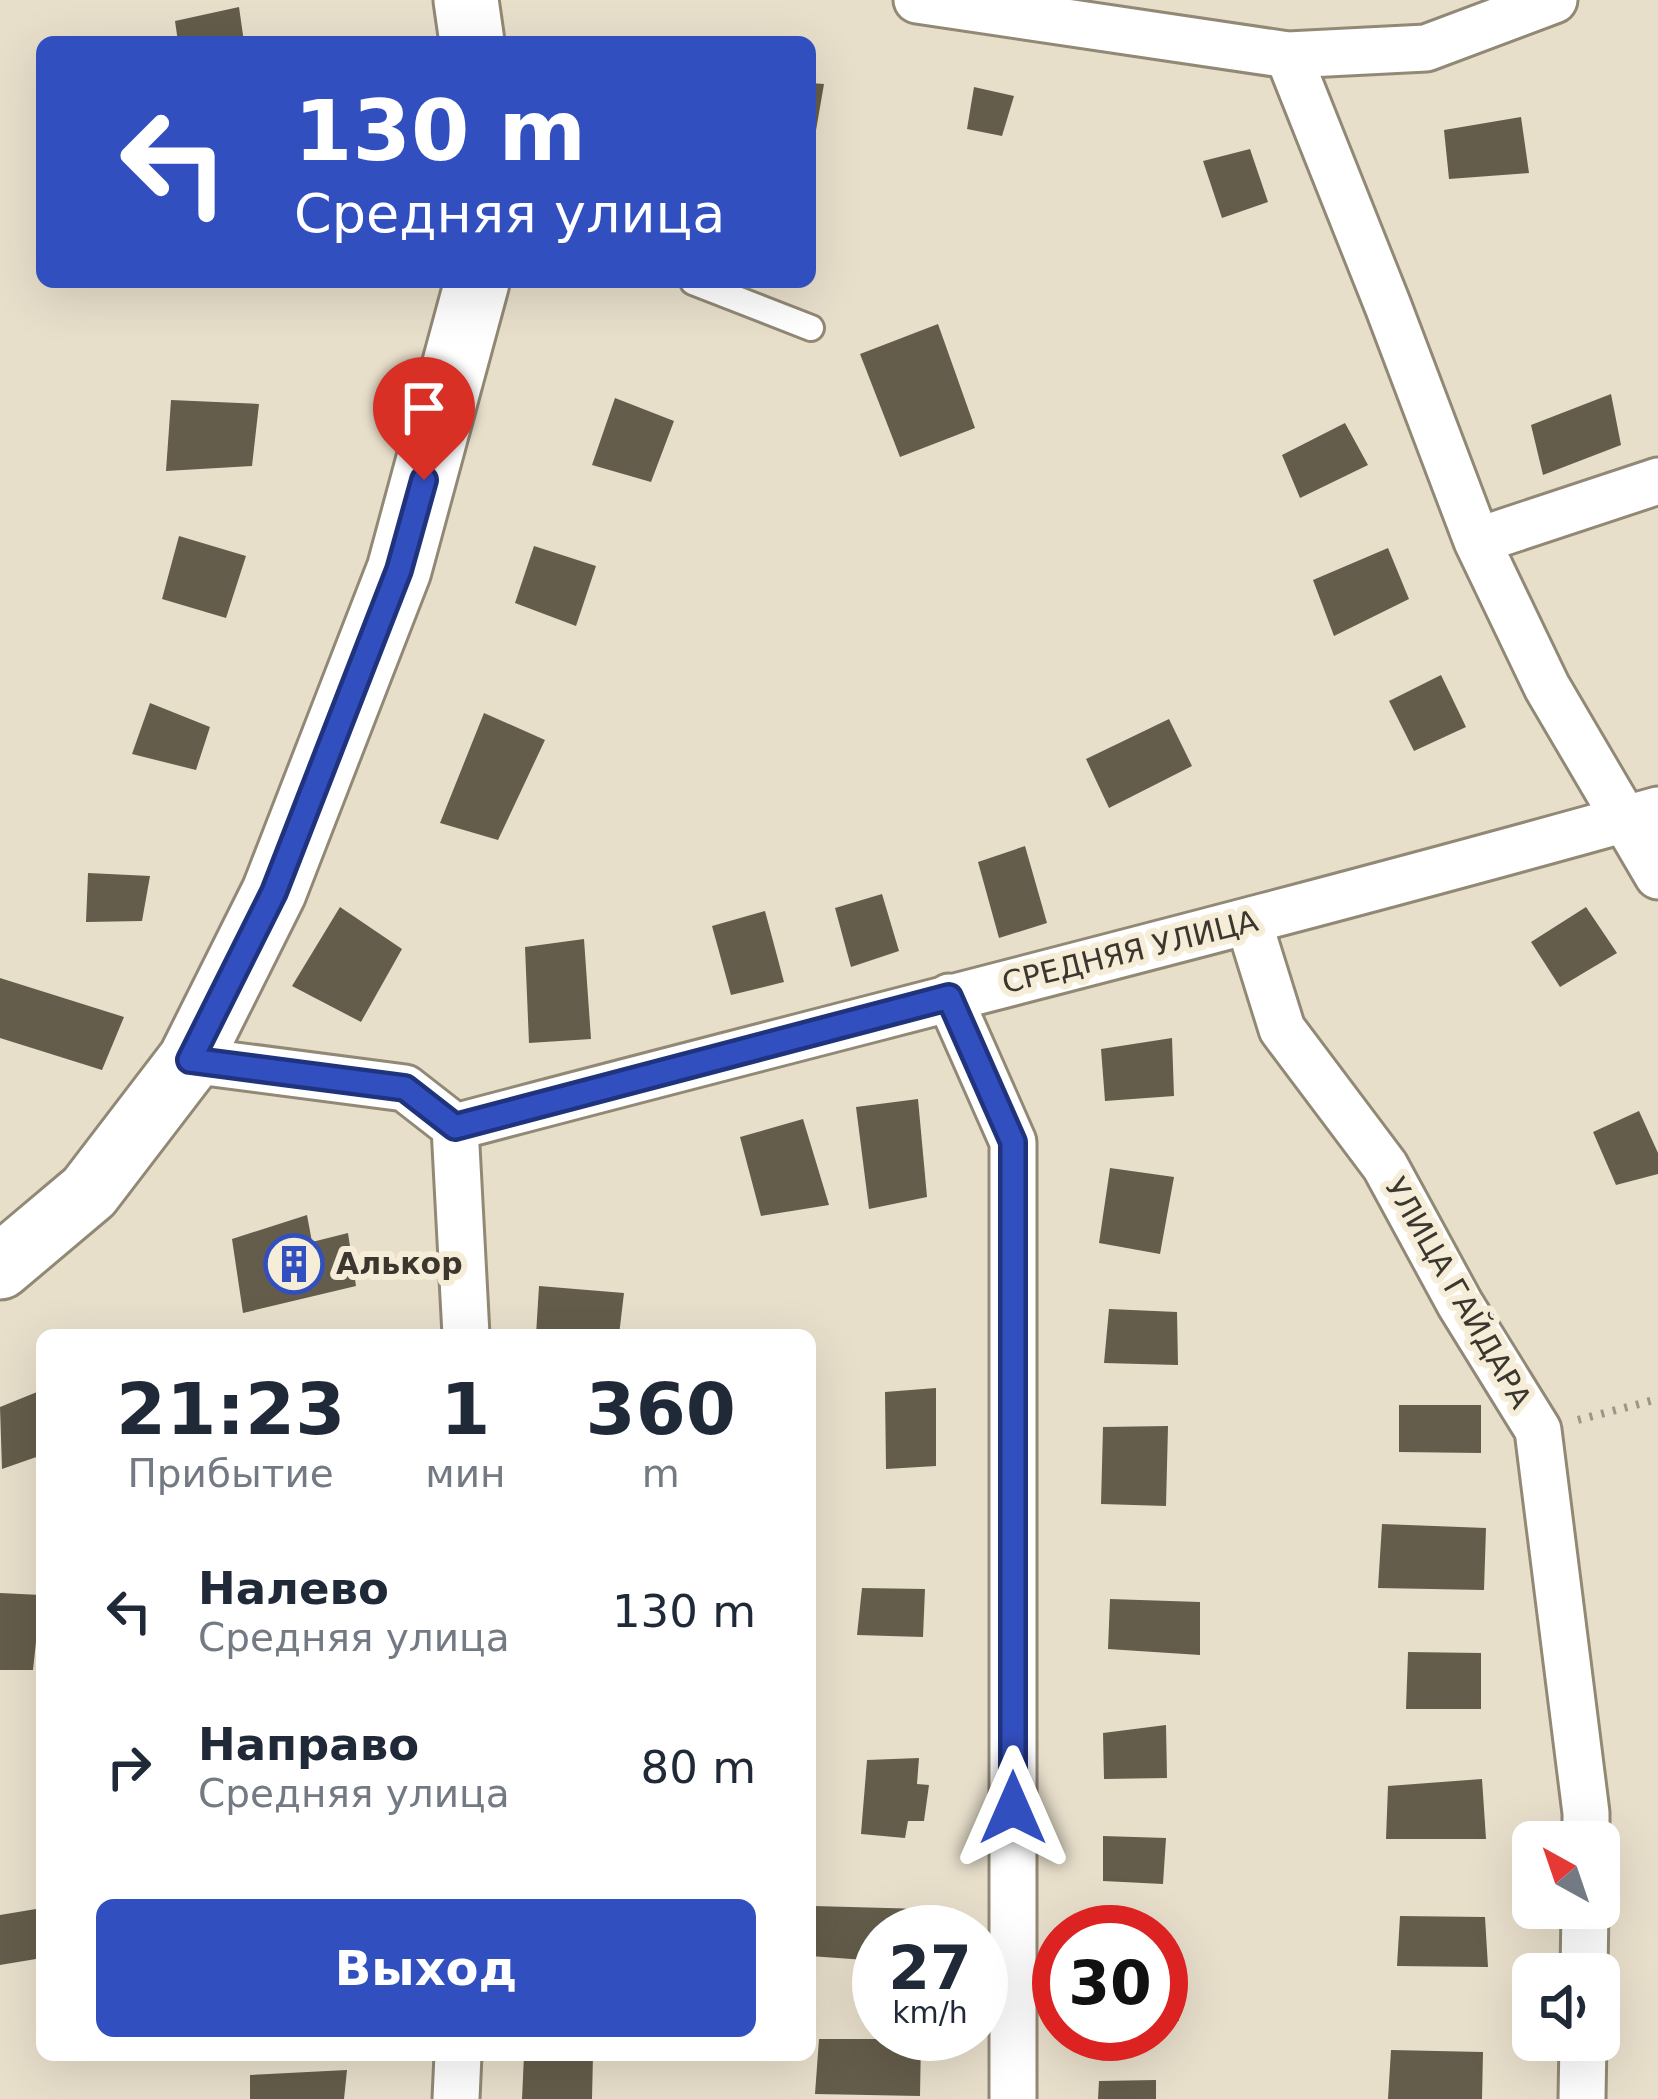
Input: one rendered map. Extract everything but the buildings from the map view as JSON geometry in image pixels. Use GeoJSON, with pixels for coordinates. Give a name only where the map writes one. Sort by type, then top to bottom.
{"type":"FeatureCollection","features":[{"type":"Feature","properties":{"kind":"street"},"geometry":{"type":"LineString","coordinates":[[466,0],[471,36]]}},
{"type":"Feature","properties":{"kind":"street"},"geometry":{"type":"LineString","coordinates":[[917,0],[1288,55],[1426,48],[1554,0]]}},
{"type":"Feature","properties":{"kind":"street"},"geometry":{"type":"LineString","coordinates":[[1288,55],[1477,542],[1547,687],[1641,815],[1658,876]]}},
{"type":"Feature","properties":{"kind":"street"},"geometry":{"type":"LineString","coordinates":[[0,1267],[89,1192],[190,1060],[274,892],[399,570],[476,288]]}},
{"type":"Feature","properties":{"kind":"street"},"geometry":{"type":"LineString","coordinates":[[1477,542],[1658,481]]}},
{"type":"Feature","properties":{"kind":"street","name":"СРЕДНЯЯ УЛИЦА"},"geometry":{"type":"LineString","coordinates":[[455,1127],[1249,922],[1641,815]]}},
{"type":"Feature","properties":{"kind":"street","name":"УЛИЦА ГАЙДАРА"},"geometry":{"type":"LineString","coordinates":[[1249,922],[1282,1029],[1384,1166],[1460,1304],[1538,1430],[1586,1821]]}},
{"type":"Feature","properties":{"kind":"street"},"geometry":{"type":"LineString","coordinates":[[949,997],[1013,1142],[1013,2099]]}},
{"type":"Feature","properties":{"kind":"street"},"geometry":{"type":"LineString","coordinates":[[190,1060],[405,1088],[455,1127],[466,1329]]}},
{"type":"Feature","properties":{"kind":"street"},"geometry":{"type":"LineString","coordinates":[[456,2099],[458,2061]]}},
{"type":"Feature","properties":{"kind":"street"},"geometry":{"type":"LineString","coordinates":[[1582,2099],[1583,2061]]}},
{"type":"Feature","properties":{"kind":"lane"},"geometry":{"type":"LineString","coordinates":[[708,288],[811,328]]}},
{"type":"Feature","properties":{"kind":"path"},"geometry":{"type":"LineString","coordinates":[[1538,1430],[1658,1399]]}},
{"type":"Feature","properties":{"kind":"place","name":"Алькор"},"geometry":{"type":"Point","coordinates":[294,1264]}},
{"type":"Feature","properties":{"kind":"route"},"geometry":{"type":"LineString","coordinates":[[424,480],[399,570],[274,892],[190,1060],[405,1088],[455,1127],[949,997],[1013,1142],[1013,1808]]}}]}
